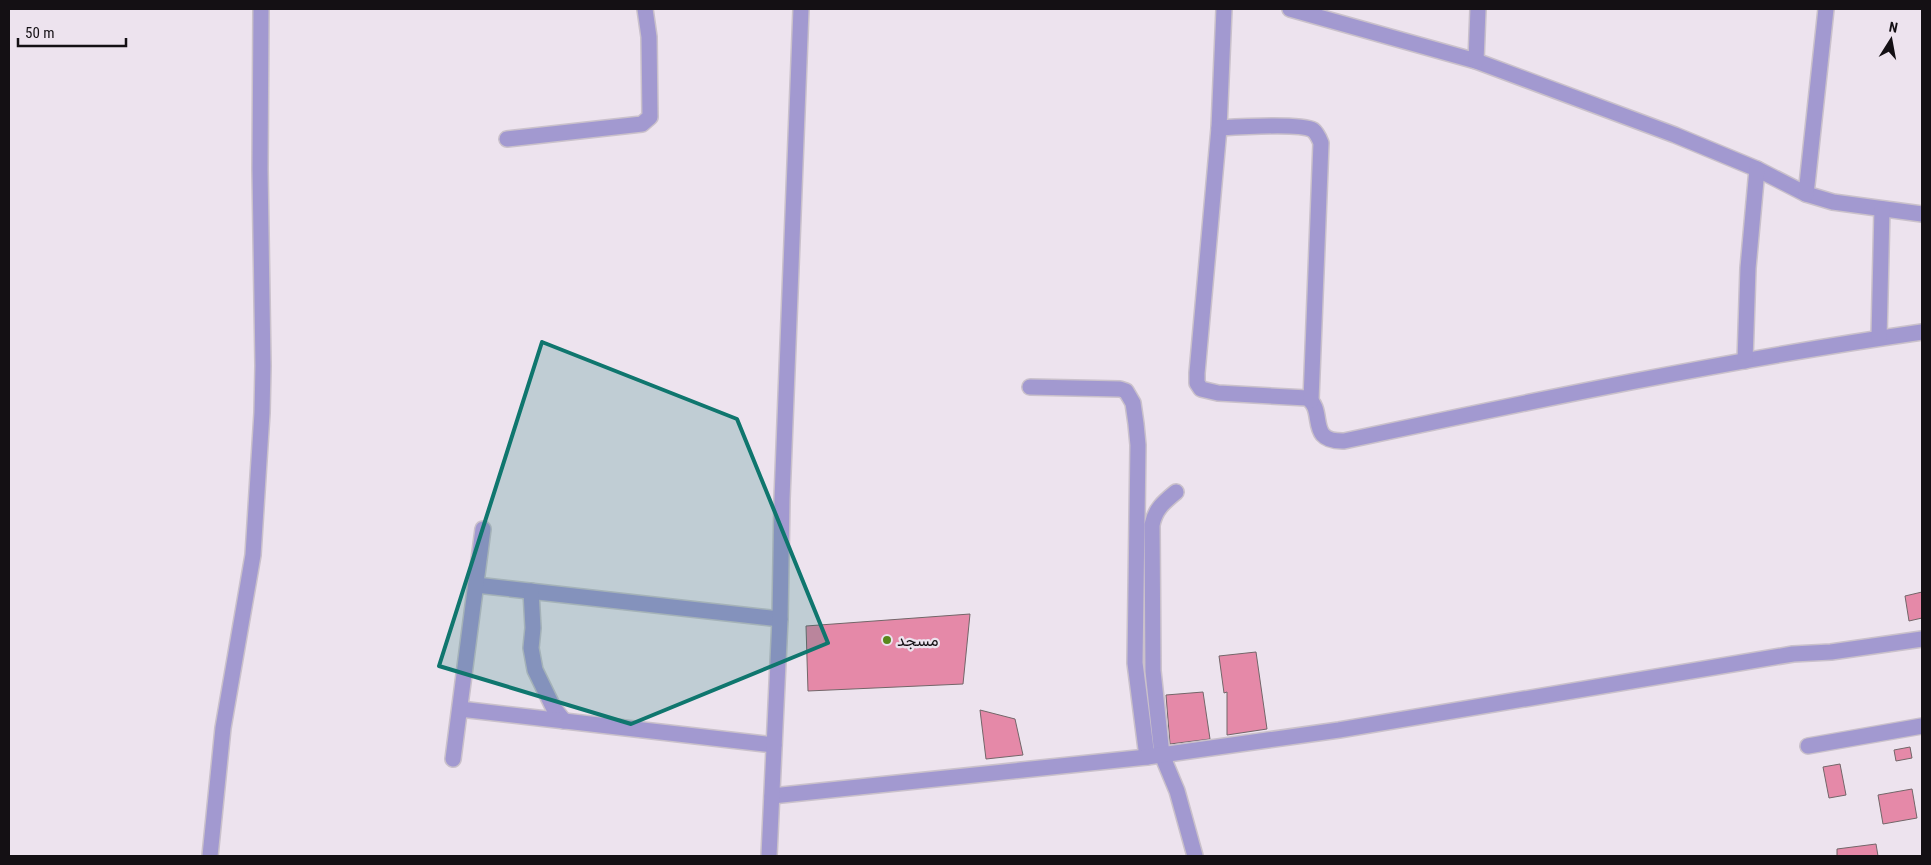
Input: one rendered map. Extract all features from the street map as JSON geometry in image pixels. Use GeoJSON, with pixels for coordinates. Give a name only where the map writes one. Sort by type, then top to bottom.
{"type":"FeatureCollection","features":[{"type":"Feature","properties":{"kind":"street"},"geometry":{"type":"LineString","coordinates":[[210,856],[231,670],[253,555],[262,413],[261,9]]}},
{"type":"Feature","properties":{"kind":"street"},"geometry":{"type":"LineString","coordinates":[[507,140],[642,124],[648,120],[650,117],[649,37],[645,9]]}},
{"type":"Feature","properties":{"kind":"street"},"geometry":{"type":"LineString","coordinates":[[769,856],[780,619],[782,499],[801,9]]}},
{"type":"Feature","properties":{"kind":"street"},"geometry":{"type":"LineString","coordinates":[[1224,9],[1219,128],[1197,383],[1201,389],[1209,392],[1302,397],[1311,400]]}},
{"type":"Feature","properties":{"kind":"street"},"geometry":{"type":"LineString","coordinates":[[1290,9],[1476,61],[1675,135],[1757,169],[1806,194],[1833,202],[1922,214]]}},
{"type":"Feature","properties":{"kind":"street"},"geometry":{"type":"LineString","coordinates":[[1476,61],[1478,9]]}},
{"type":"Feature","properties":{"kind":"street"},"geometry":{"type":"LineString","coordinates":[[1806,194],[1826,9]]}},
{"type":"Feature","properties":{"kind":"street"},"geometry":{"type":"LineString","coordinates":[[1219,128],[1312,129],[1317,134],[1321,143],[1311,400],[1322,435],[1336,441],[1344,441],[1543,398],[1745,360],[1922,332]]}},
{"type":"Feature","properties":{"kind":"street"},"geometry":{"type":"LineString","coordinates":[[1745,360],[1748,268],[1757,169]]}},
{"type":"Feature","properties":{"kind":"street"},"geometry":{"type":"LineString","coordinates":[[1880,338],[1882,209]]}},
{"type":"Feature","properties":{"kind":"street"},"geometry":{"type":"LineString","coordinates":[[1030,387],[1120,389],[1126,392],[1133,402],[1138,445],[1135,663],[1155,756],[1177,791],[1195,856]]}},
{"type":"Feature","properties":{"kind":"street"},"geometry":{"type":"LineString","coordinates":[[1155,756],[1152,524],[1158,507],[1176,492]]}},
{"type":"Feature","properties":{"kind":"street"},"geometry":{"type":"LineString","coordinates":[[453,759],[483,530]]}},
{"type":"Feature","properties":{"kind":"street"},"geometry":{"type":"LineString","coordinates":[[476,585],[780,619]]}},
{"type":"Feature","properties":{"kind":"street"},"geometry":{"type":"LineString","coordinates":[[531,591],[533,628],[531,648],[535,670],[553,707],[564,721]]}},
{"type":"Feature","properties":{"kind":"street"},"geometry":{"type":"LineString","coordinates":[[772,796],[1155,756],[1339,730],[1793,654],[1831,652],[1922,639]]}},
{"type":"Feature","properties":{"kind":"street"},"geometry":{"type":"LineString","coordinates":[[460,708],[774,745]]}},
{"type":"Feature","properties":{"kind":"street"},"geometry":{"type":"LineString","coordinates":[[1808,746],[1922,726]]}},
{"type":"Feature","properties":{"kind":"highlighted area"},"geometry":{"type":"Polygon","coordinates":[[[542,342],[737,419],[828,643],[631,724],[439,666],[542,342]]]}},
{"type":"Feature","properties":{"kind":"building"},"geometry":{"type":"Polygon","coordinates":[[[1922,592],[1922,618],[1909,621],[1905,596],[1922,592]]]}},
{"type":"Feature","properties":{"kind":"building","name":"مسجد"},"geometry":{"type":"Polygon","coordinates":[[[970,614],[963,684],[808,691],[806,626],[970,614]]]}},
{"type":"Feature","properties":{"kind":"building"},"geometry":{"type":"Polygon","coordinates":[[[1256,652],[1267,729],[1227,735],[1227,692],[1224,693],[1219,656],[1256,652]]]}},
{"type":"Feature","properties":{"kind":"building"},"geometry":{"type":"Polygon","coordinates":[[[1203,692],[1210,739],[1170,744],[1166,695],[1203,692]]]}},
{"type":"Feature","properties":{"kind":"building"},"geometry":{"type":"Polygon","coordinates":[[[980,710],[1015,719],[1023,755],[986,759],[980,710]]]}},
{"type":"Feature","properties":{"kind":"building"},"geometry":{"type":"Polygon","coordinates":[[[1910,747],[1912,758],[1896,761],[1894,750],[1910,747]]]}},
{"type":"Feature","properties":{"kind":"building"},"geometry":{"type":"Polygon","coordinates":[[[1840,764],[1846,795],[1829,798],[1823,767],[1840,764]]]}},
{"type":"Feature","properties":{"kind":"building"},"geometry":{"type":"Polygon","coordinates":[[[1912,789],[1917,818],[1883,824],[1878,795],[1912,789]]]}},
{"type":"Feature","properties":{"kind":"building"},"geometry":{"type":"Polygon","coordinates":[[[1876,844],[1878,856],[1837,856],[1837,849],[1876,844]]]}},
{"type":"Feature","properties":{"kind":"place","name":"مسجد"},"geometry":{"type":"Point","coordinates":[887,640]}}]}
